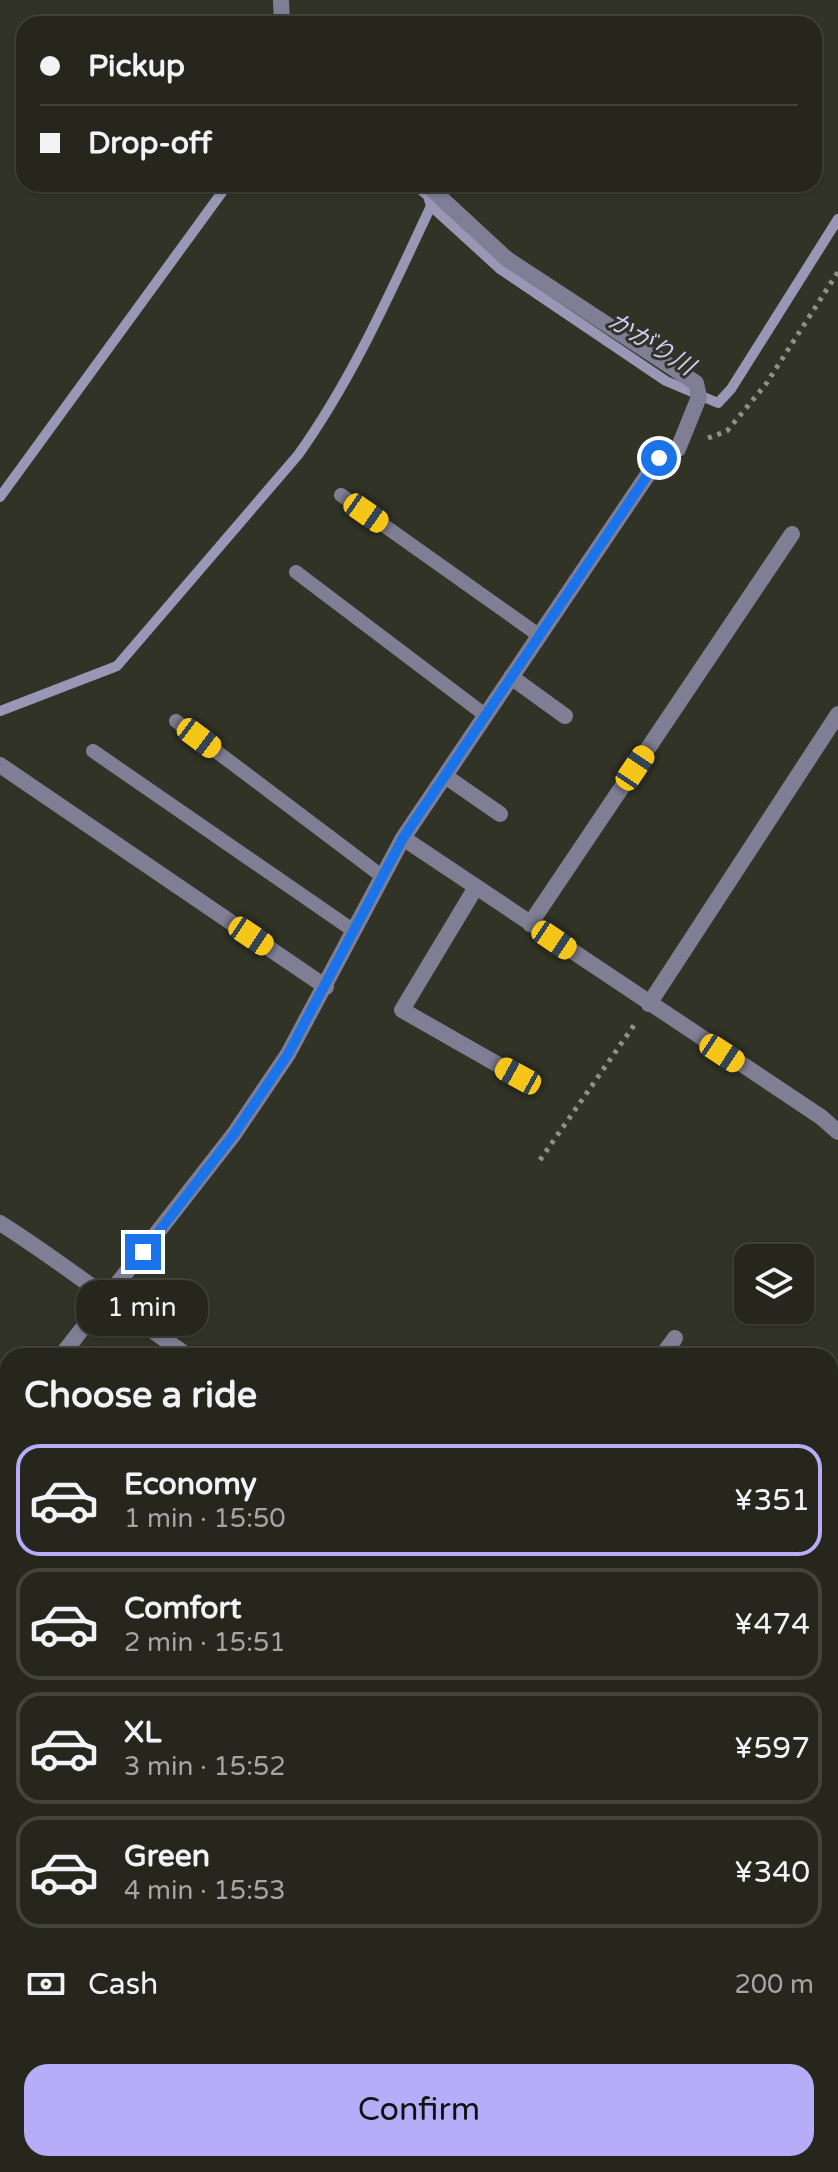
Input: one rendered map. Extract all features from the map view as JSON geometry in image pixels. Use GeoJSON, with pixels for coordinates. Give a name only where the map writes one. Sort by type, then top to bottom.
{"type":"FeatureCollection","features":[{"type":"Feature","properties":{"kind":"street"},"geometry":{"type":"LineString","coordinates":[[67,1348],[234,1134],[288,1054],[403,838],[659,458],[678,449],[699,397],[696,383],[507,259],[435,192]]}},
{"type":"Feature","properties":{"kind":"street"},"geometry":{"type":"LineString","coordinates":[[530,924],[792,534]]}},
{"type":"Feature","properties":{"kind":"street"},"geometry":{"type":"LineString","coordinates":[[511,677],[565,716]]}},
{"type":"Feature","properties":{"kind":"street"},"geometry":{"type":"LineString","coordinates":[[649,1004],[838,714]]}},
{"type":"Feature","properties":{"kind":"street"},"geometry":{"type":"LineString","coordinates":[[0,765],[326,987]]}},
{"type":"Feature","properties":{"kind":"street"},"geometry":{"type":"LineString","coordinates":[[445,776],[500,814]]}},
{"type":"Feature","properties":{"kind":"street"},"geometry":{"type":"LineString","coordinates":[[403,838],[821,1117],[838,1132]]}},
{"type":"Feature","properties":{"kind":"street"},"geometry":{"type":"LineString","coordinates":[[476,887],[402,1010],[518,1076]]}},
{"type":"Feature","properties":{"kind":"street"},"geometry":{"type":"LineString","coordinates":[[0,1223],[60,1261],[106,1299],[176,1348]]}},
{"type":"Feature","properties":{"kind":"street"},"geometry":{"type":"LineString","coordinates":[[668,1348],[675,1338]]}},
{"type":"Feature","properties":{"kind":"lane"},"geometry":{"type":"LineString","coordinates":[[341,495],[540,636]]}},
{"type":"Feature","properties":{"kind":"lane"},"geometry":{"type":"LineString","coordinates":[[296,572],[485,715]]}},
{"type":"Feature","properties":{"kind":"lane"},"geometry":{"type":"LineString","coordinates":[[176,721],[383,877]]}},
{"type":"Feature","properties":{"kind":"lane"},"geometry":{"type":"LineString","coordinates":[[93,751],[354,931]]}},
{"type":"Feature","properties":{"kind":"path"},"geometry":{"type":"LineString","coordinates":[[673,451],[727,431],[766,384],[838,272]]}},
{"type":"Feature","properties":{"kind":"path"},"geometry":{"type":"LineString","coordinates":[[540,1160],[649,1004]]}},
{"type":"Feature","properties":{"kind":"waterway"},"geometry":{"type":"LineString","coordinates":[[0,497],[222,192]]}},
{"type":"Feature","properties":{"kind":"waterway"},"geometry":{"type":"LineString","coordinates":[[0,711],[117,666],[298,455],[354,365],[386,302],[431,206],[423,192]]}},
{"type":"Feature","properties":{"kind":"waterway","name":"かがり川"},"geometry":{"type":"LineString","coordinates":[[431,206],[500,269],[666,381],[718,403],[731,389],[838,219]]}},
{"type":"Feature","properties":{"kind":"route"},"geometry":{"type":"LineString","coordinates":[[143,1252],[234,1134],[288,1054],[403,838],[659,458]]}}]}
